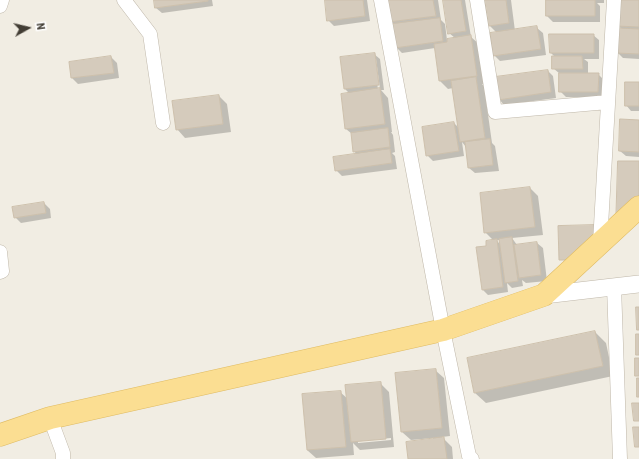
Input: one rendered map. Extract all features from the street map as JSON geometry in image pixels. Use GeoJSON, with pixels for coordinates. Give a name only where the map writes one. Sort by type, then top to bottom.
{"type":"FeatureCollection","features":[{"type":"Feature","properties":{"kind":"main road"},"geometry":{"type":"LineString","coordinates":[[0,435],[50,418],[442,330],[544,295],[639,207]]}},
{"type":"Feature","properties":{"kind":"street"},"geometry":{"type":"LineString","coordinates":[[0,6],[2,0]]}},
{"type":"Feature","properties":{"kind":"street"},"geometry":{"type":"LineString","coordinates":[[124,0],[150,34],[163,123]]}},
{"type":"Feature","properties":{"kind":"street"},"geometry":{"type":"LineString","coordinates":[[381,0],[442,330],[469,456],[472,459]]}},
{"type":"Feature","properties":{"kind":"street"},"geometry":{"type":"LineString","coordinates":[[477,0],[494,112],[608,102]]}},
{"type":"Feature","properties":{"kind":"street"},"geometry":{"type":"LineString","coordinates":[[600,243],[614,0]]}},
{"type":"Feature","properties":{"kind":"street"},"geometry":{"type":"LineString","coordinates":[[0,252],[2,271],[0,272]]}},
{"type":"Feature","properties":{"kind":"street"},"geometry":{"type":"LineString","coordinates":[[544,295],[639,284]]}},
{"type":"Feature","properties":{"kind":"street"},"geometry":{"type":"LineString","coordinates":[[614,286],[620,459]]}},
{"type":"Feature","properties":{"kind":"street"},"geometry":{"type":"LineString","coordinates":[[50,418],[64,453],[63,459]]}},
{"type":"Feature","properties":{"kind":"building"},"geometry":{"type":"Polygon","coordinates":[[[154,0],[208,0],[208,1],[155,8],[154,0]]]}},
{"type":"Feature","properties":{"kind":"building"},"geometry":{"type":"Polygon","coordinates":[[[325,0],[363,0],[365,16],[327,21],[325,0]]]}},
{"type":"Feature","properties":{"kind":"building"},"geometry":{"type":"Polygon","coordinates":[[[386,0],[433,0],[436,16],[389,22],[386,0]]]}},
{"type":"Feature","properties":{"kind":"building"},"geometry":{"type":"Polygon","coordinates":[[[443,0],[461,0],[466,31],[448,34],[443,0]]]}},
{"type":"Feature","properties":{"kind":"building"},"geometry":{"type":"Polygon","coordinates":[[[485,0],[506,0],[509,23],[489,26],[485,0]]]}},
{"type":"Feature","properties":{"kind":"building"},"geometry":{"type":"Polygon","coordinates":[[[546,0],[595,0],[595,16],[546,16],[546,0]]]}},
{"type":"Feature","properties":{"kind":"building"},"geometry":{"type":"Polygon","coordinates":[[[619,0],[639,0],[639,27],[617,26],[619,0]]]}},
{"type":"Feature","properties":{"kind":"building"},"geometry":{"type":"Polygon","coordinates":[[[440,18],[443,41],[395,48],[392,24],[440,18]]]}},
{"type":"Feature","properties":{"kind":"building"},"geometry":{"type":"Polygon","coordinates":[[[537,26],[541,49],[493,56],[490,33],[537,26]]]}},
{"type":"Feature","properties":{"kind":"building"},"geometry":{"type":"Polygon","coordinates":[[[618,28],[639,29],[639,54],[617,53],[618,28]]]}},
{"type":"Feature","properties":{"kind":"building"},"geometry":{"type":"Polygon","coordinates":[[[549,34],[594,34],[594,53],[550,53],[549,34]]]}},
{"type":"Feature","properties":{"kind":"building"},"geometry":{"type":"Polygon","coordinates":[[[471,35],[477,76],[439,81],[434,44],[447,42],[447,39],[471,35]]]}},
{"type":"Feature","properties":{"kind":"building"},"geometry":{"type":"Polygon","coordinates":[[[375,53],[379,85],[344,89],[340,57],[375,53]]]}},
{"type":"Feature","properties":{"kind":"building"},"geometry":{"type":"Polygon","coordinates":[[[111,56],[114,73],[71,78],[69,62],[111,56]]]}},
{"type":"Feature","properties":{"kind":"building"},"geometry":{"type":"Polygon","coordinates":[[[552,56],[582,56],[583,69],[552,69],[552,56]]]}},
{"type":"Feature","properties":{"kind":"building"},"geometry":{"type":"Polygon","coordinates":[[[548,70],[551,92],[498,100],[495,77],[548,70]]]}},
{"type":"Feature","properties":{"kind":"building"},"geometry":{"type":"Polygon","coordinates":[[[559,73],[599,73],[598,92],[559,92],[559,73]]]}},
{"type":"Feature","properties":{"kind":"building"},"geometry":{"type":"Polygon","coordinates":[[[476,77],[485,138],[460,142],[451,81],[476,77]]]}},
{"type":"Feature","properties":{"kind":"building"},"geometry":{"type":"Polygon","coordinates":[[[625,82],[639,82],[639,106],[625,106],[625,82]]]}},
{"type":"Feature","properties":{"kind":"building"},"geometry":{"type":"Polygon","coordinates":[[[380,88],[385,124],[345,129],[341,94],[380,88]]]}},
{"type":"Feature","properties":{"kind":"building"},"geometry":{"type":"Polygon","coordinates":[[[219,95],[223,124],[176,130],[172,101],[219,95]]]}},
{"type":"Feature","properties":{"kind":"building"},"geometry":{"type":"Polygon","coordinates":[[[620,119],[639,120],[639,152],[619,151],[620,119]]]}},
{"type":"Feature","properties":{"kind":"building"},"geometry":{"type":"Polygon","coordinates":[[[454,122],[459,151],[426,156],[422,127],[454,122]]]}},
{"type":"Feature","properties":{"kind":"building"},"geometry":{"type":"Polygon","coordinates":[[[388,128],[390,147],[353,152],[351,133],[388,128]]]}},
{"type":"Feature","properties":{"kind":"building"},"geometry":{"type":"Polygon","coordinates":[[[490,139],[493,165],[468,168],[465,142],[490,139]]]}},
{"type":"Feature","properties":{"kind":"building"},"geometry":{"type":"Polygon","coordinates":[[[390,149],[392,163],[335,171],[333,157],[390,149]]]}},
{"type":"Feature","properties":{"kind":"building"},"geometry":{"type":"Polygon","coordinates":[[[618,161],[639,161],[639,202],[616,223],[618,161]]]}},
{"type":"Feature","properties":{"kind":"building"},"geometry":{"type":"Polygon","coordinates":[[[530,187],[535,227],[484,233],[480,193],[530,187]]]}},
{"type":"Feature","properties":{"kind":"building"},"geometry":{"type":"Polygon","coordinates":[[[44,202],[46,213],[14,218],[12,207],[44,202]]]}},
{"type":"Feature","properties":{"kind":"building"},"geometry":{"type":"Polygon","coordinates":[[[595,225],[595,237],[573,260],[559,260],[558,226],[595,225]]]}},
{"type":"Feature","properties":{"kind":"building"},"geometry":{"type":"Polygon","coordinates":[[[512,237],[518,281],[505,283],[499,239],[512,237]]]}},
{"type":"Feature","properties":{"kind":"building"},"geometry":{"type":"Polygon","coordinates":[[[497,239],[503,287],[482,290],[476,247],[486,246],[486,241],[497,239]]]}},
{"type":"Feature","properties":{"kind":"building"},"geometry":{"type":"Polygon","coordinates":[[[537,242],[541,275],[519,278],[514,245],[537,242]]]}},
{"type":"Feature","properties":{"kind":"building"},"geometry":{"type":"Polygon","coordinates":[[[636,307],[639,307],[639,330],[637,330],[636,307]]]}},
{"type":"Feature","properties":{"kind":"building"},"geometry":{"type":"Polygon","coordinates":[[[595,331],[603,366],[474,393],[467,358],[595,331]]]}},
{"type":"Feature","properties":{"kind":"building"},"geometry":{"type":"Polygon","coordinates":[[[636,334],[639,334],[639,355],[636,355],[636,334]]]}},
{"type":"Feature","properties":{"kind":"building"},"geometry":{"type":"Polygon","coordinates":[[[635,358],[639,358],[639,376],[635,376],[635,358]]]}},
{"type":"Feature","properties":{"kind":"building"},"geometry":{"type":"Polygon","coordinates":[[[436,369],[442,428],[401,432],[395,373],[436,369]]]}},
{"type":"Feature","properties":{"kind":"building"},"geometry":{"type":"Polygon","coordinates":[[[637,378],[639,378],[639,397],[637,397],[637,378]]]}},
{"type":"Feature","properties":{"kind":"building"},"geometry":{"type":"Polygon","coordinates":[[[381,382],[386,439],[351,442],[345,385],[381,382]]]}},
{"type":"Feature","properties":{"kind":"building"},"geometry":{"type":"Polygon","coordinates":[[[341,391],[346,447],[307,450],[302,394],[341,391]]]}},
{"type":"Feature","properties":{"kind":"building"},"geometry":{"type":"Polygon","coordinates":[[[632,403],[639,403],[639,421],[634,421],[632,403]]]}},
{"type":"Feature","properties":{"kind":"building"},"geometry":{"type":"Polygon","coordinates":[[[633,427],[639,427],[639,447],[635,447],[633,427]]]}},
{"type":"Feature","properties":{"kind":"building"},"geometry":{"type":"Polygon","coordinates":[[[444,437],[447,459],[408,459],[406,442],[444,437]]]}}]}
